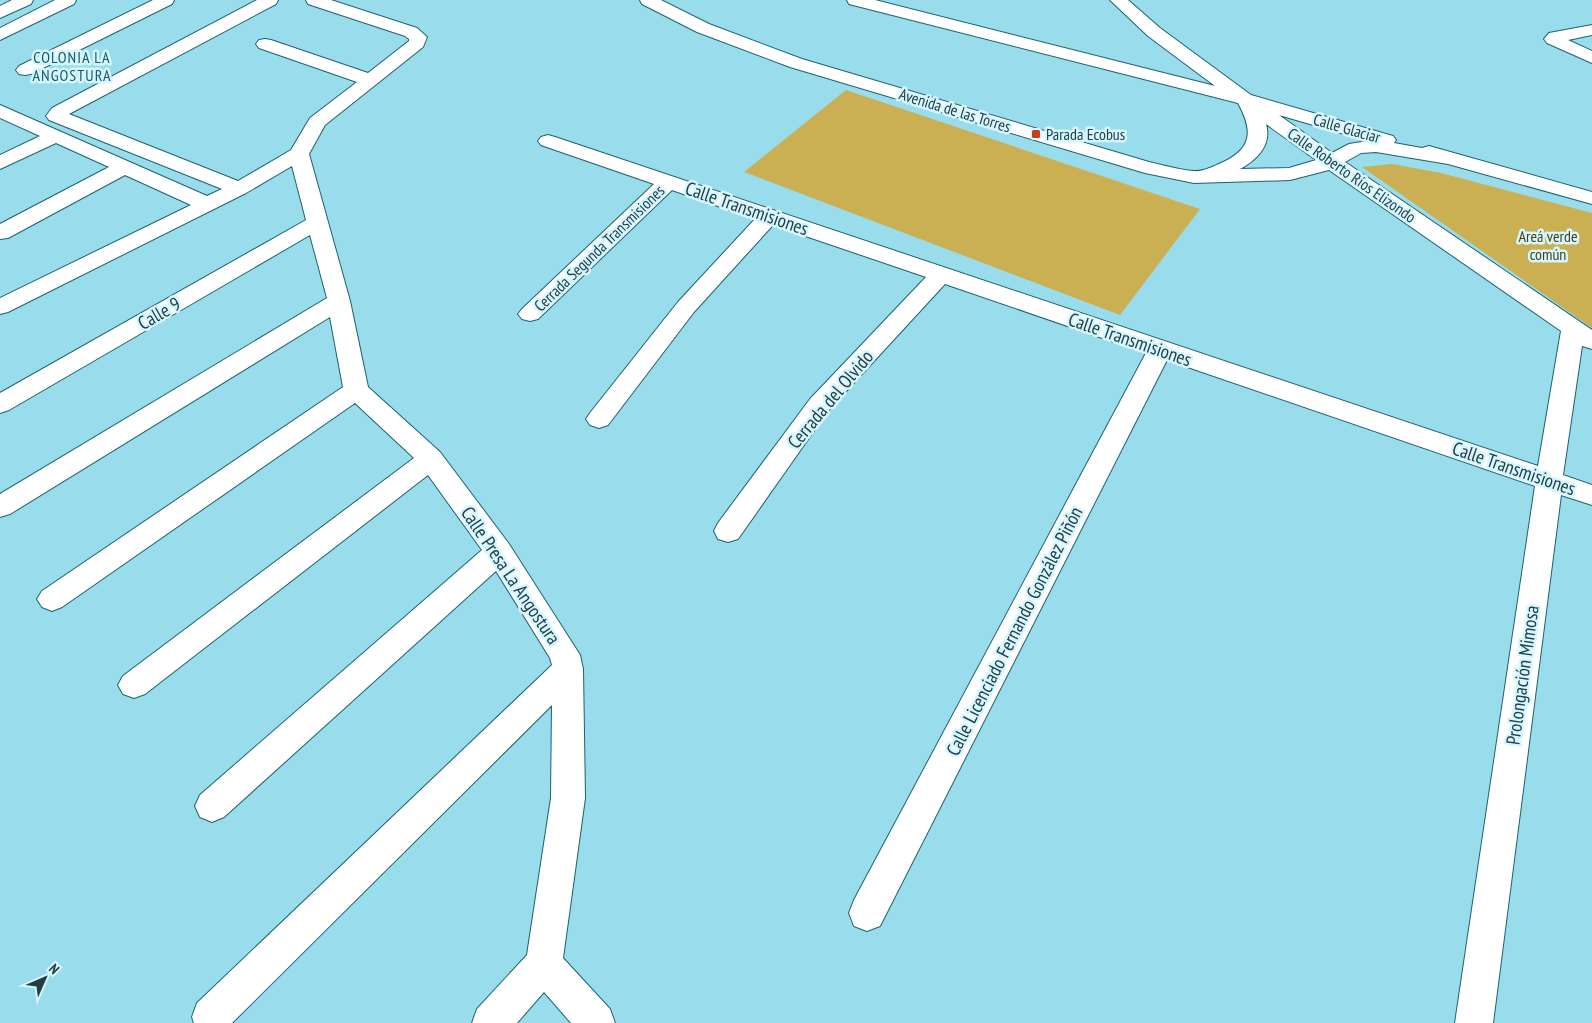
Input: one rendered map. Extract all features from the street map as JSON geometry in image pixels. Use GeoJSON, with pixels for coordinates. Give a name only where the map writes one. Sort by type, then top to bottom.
{"type":"FeatureCollection","features":[{"type":"Feature","properties":{"kind":"main road"},"geometry":{"type":"LineString","coordinates":[[0,13],[25,0]]}},
{"type":"Feature","properties":{"kind":"main road"},"geometry":{"type":"LineString","coordinates":[[0,36],[68,0]]}},
{"type":"Feature","properties":{"kind":"main road"},"geometry":{"type":"LineString","coordinates":[[25,70],[166,0]]}},
{"type":"Feature","properties":{"kind":"main road"},"geometry":{"type":"LineString","coordinates":[[239,189],[56,116],[270,0]]}},
{"type":"Feature","properties":{"kind":"main road"},"geometry":{"type":"LineString","coordinates":[[0,307],[239,189],[299,154],[317,122],[417,43],[418,36],[411,32],[314,0]]}},
{"type":"Feature","properties":{"kind":"main road","name":"Avenida de las Torres"},"geometry":{"type":"LineString","coordinates":[[648,0],[704,28],[796,63],[1145,167],[1194,177],[1290,174],[1330,162]]}},
{"type":"Feature","properties":{"kind":"main road"},"geometry":{"type":"LineString","coordinates":[[856,0],[1246,99],[1255,118],[1258,136],[1252,149],[1241,160],[1223,170],[1194,177]]}},
{"type":"Feature","properties":{"kind":"main road","name":"Calle Roberto Ríos Elizondo"},"geometry":{"type":"LineString","coordinates":[[1118,0],[1154,32],[1330,162],[1583,334]]}},
{"type":"Feature","properties":{"kind":"main road"},"geometry":{"type":"LineString","coordinates":[[1592,30],[1553,39],[1592,58]]}},
{"type":"Feature","properties":{"kind":"main road"},"geometry":{"type":"LineString","coordinates":[[265,44],[370,80]]}},
{"type":"Feature","properties":{"kind":"main road","name":"Calle Glaciar"},"geometry":{"type":"LineString","coordinates":[[1246,99],[1592,198]]}},
{"type":"Feature","properties":{"kind":"main road"},"geometry":{"type":"LineString","coordinates":[[0,111],[207,204]]}},
{"type":"Feature","properties":{"kind":"main road"},"geometry":{"type":"LineString","coordinates":[[0,164],[56,136]]}},
{"type":"Feature","properties":{"kind":"main road","name":"Calle Transmisiones"},"geometry":{"type":"LineString","coordinates":[[548,141],[1592,495]]}},
{"type":"Feature","properties":{"kind":"main road","name":"Calle Glaciar"},"geometry":{"type":"LineString","coordinates":[[1330,162],[1356,148],[1376,146],[1447,158]]}},
{"type":"Feature","properties":{"kind":"main road"},"geometry":{"type":"LineString","coordinates":[[52,599],[356,390],[339,300],[299,154]]}},
{"type":"Feature","properties":{"kind":"main road"},"geometry":{"type":"LineString","coordinates":[[0,233],[125,167]]}},
{"type":"Feature","properties":{"kind":"main road","name":"Cerrada Segunda Transmisiones"},"geometry":{"type":"LineString","coordinates":[[530,314],[669,181]]}},
{"type":"Feature","properties":{"kind":"main road"},"geometry":{"type":"LineString","coordinates":[[599,418],[686,307],[769,216]]}},
{"type":"Feature","properties":{"kind":"main road","name":"Calle 9"},"geometry":{"type":"LineString","coordinates":[[0,404],[318,222]]}},
{"type":"Feature","properties":{"kind":"main road","name":"Cerrada del Olvido"},"geometry":{"type":"LineString","coordinates":[[728,531],[819,405],[941,274]]}},
{"type":"Feature","properties":{"kind":"main road"},"geometry":{"type":"LineString","coordinates":[[0,508],[339,300]]}},
{"type":"Feature","properties":{"kind":"main road","name":"Prolongación Mimosa"},"geometry":{"type":"LineString","coordinates":[[1474,1023],[1550,480],[1583,334]]}},
{"type":"Feature","properties":{"kind":"main road","name":"Calle Licenciado Fernando González Piñón"},"geometry":{"type":"LineString","coordinates":[[867,913],[1160,349]]}},
{"type":"Feature","properties":{"kind":"main road","name":"Calle Presa La Angostura"},"geometry":{"type":"LineString","coordinates":[[356,390],[431,459],[498,552],[564,655],[568,669],[568,798],[544,964]]}},
{"type":"Feature","properties":{"kind":"main road"},"geometry":{"type":"LineString","coordinates":[[134,685],[431,459]]}},
{"type":"Feature","properties":{"kind":"main road"},"geometry":{"type":"LineString","coordinates":[[212,806],[498,552]]}},
{"type":"Feature","properties":{"kind":"main road"},"geometry":{"type":"LineString","coordinates":[[211,1017],[568,669]]}},
{"type":"Feature","properties":{"kind":"main road"},"geometry":{"type":"LineString","coordinates":[[491,1023],[544,964],[596,1023]]}},
{"type":"Feature","properties":{"kind":"green space"},"geometry":{"type":"Polygon","coordinates":[[[846,90],[1200,209],[1120,315],[744,172],[846,90]]]}},
{"type":"Feature","properties":{"kind":"green space","name":"Areá verde común"},"geometry":{"type":"Polygon","coordinates":[[[1392,164],[1441,173],[1592,213],[1592,328],[1362,167],[1392,164]]]}},
{"type":"Feature","properties":{"kind":"place","name":"Parada Ecobus"},"geometry":{"type":"Point","coordinates":[1036,134]}},
{"type":"Feature","properties":{"kind":"district","name":"COLONIA LA ANGOSTURA"},"geometry":{"type":"Point","coordinates":[72,66]}}]}
